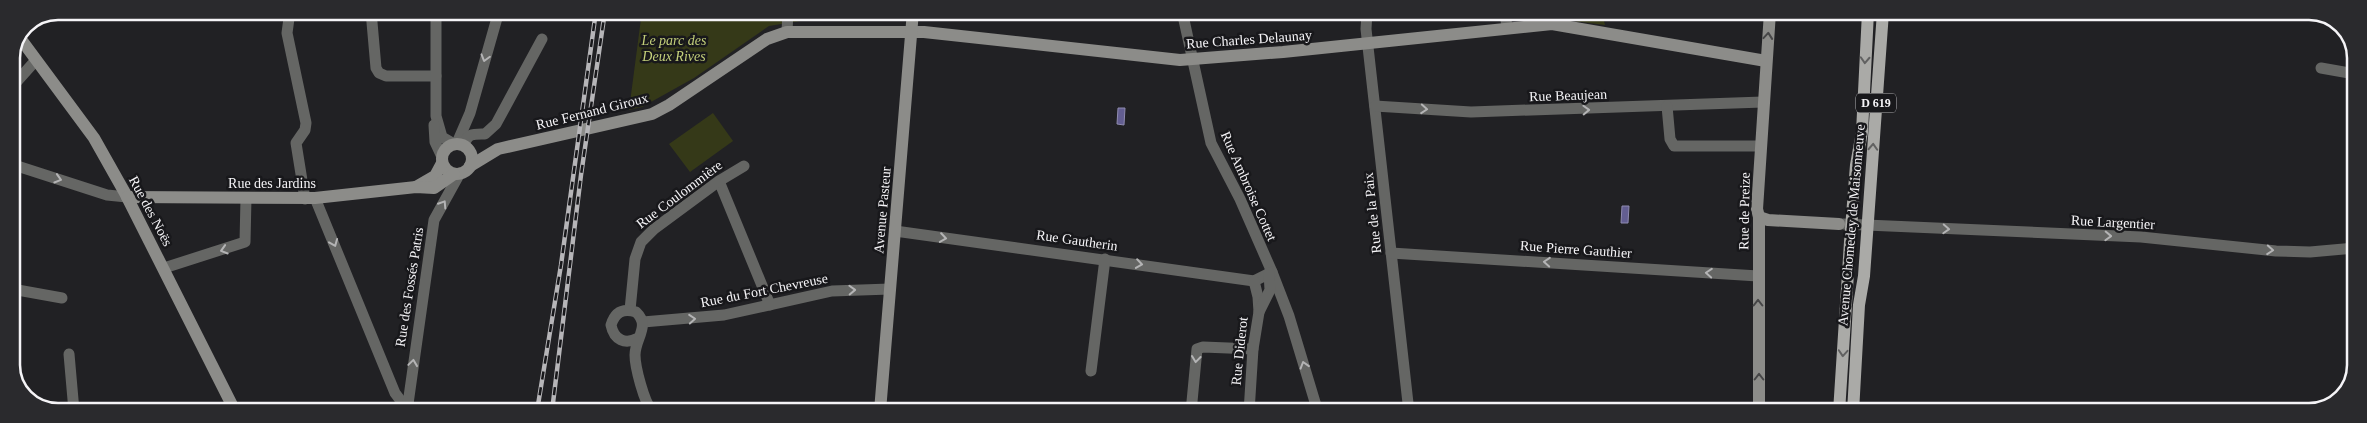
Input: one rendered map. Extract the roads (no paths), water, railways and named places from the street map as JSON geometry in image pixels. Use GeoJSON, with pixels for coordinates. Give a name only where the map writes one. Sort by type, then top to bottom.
{"type":"FeatureCollection","features":[{"type":"Feature","properties":{"kind":"main road","name":"D 619"},"geometry":{"type":"LineString","coordinates":[[1839,403],[1845,224],[1862,132],[1868,20]]}},
{"type":"Feature","properties":{"kind":"main road","name":"Avenue Chomedey de Maisonneuve"},"geometry":{"type":"LineString","coordinates":[[1854,403],[1859,305],[1864,276],[1882,20]]}},
{"type":"Feature","properties":{"kind":"street"},"geometry":{"type":"LineString","coordinates":[[289,20],[287,33],[306,123],[305,130],[296,143],[310,199],[395,393],[403,403]]}},
{"type":"Feature","properties":{"kind":"street"},"geometry":{"type":"LineString","coordinates":[[372,20],[376,68],[379,73],[386,76],[436,76]]}},
{"type":"Feature","properties":{"kind":"street"},"geometry":{"type":"LineString","coordinates":[[436,20],[436,116],[433,134],[447,170],[462,171],[472,156],[460,145],[442,137],[436,116]]}},
{"type":"Feature","properties":{"kind":"street"},"geometry":{"type":"LineString","coordinates":[[460,145],[496,20]]}},
{"type":"Feature","properties":{"kind":"street"},"geometry":{"type":"LineString","coordinates":[[787,32],[788,20]]}},
{"type":"Feature","properties":{"kind":"street","name":"Avenue Pasteur"},"geometry":{"type":"LineString","coordinates":[[881,403],[913,20]]}},
{"type":"Feature","properties":{"kind":"street","name":"Rue Ambroise Cottet"},"geometry":{"type":"LineString","coordinates":[[1184,20],[1211,143],[1240,199],[1270,271],[1286,311],[1315,403]]}},
{"type":"Feature","properties":{"kind":"street","name":"Rue de la Paix"},"geometry":{"type":"LineString","coordinates":[[1367,20],[1368,44],[1408,403]]}},
{"type":"Feature","properties":{"kind":"street"},"geometry":{"type":"LineString","coordinates":[[1506,20],[1507,28]]}},
{"type":"Feature","properties":{"kind":"street","name":"Rue Charles Delaunay"},"geometry":{"type":"LineString","coordinates":[[912,31],[999,38],[1180,60],[1368,44],[1507,28],[1543,20]]}},
{"type":"Feature","properties":{"kind":"street","name":"Rue Charles Delaunay"},"geometry":{"type":"LineString","coordinates":[[1562,20],[1766,61]]}},
{"type":"Feature","properties":{"kind":"street","name":"Rue de Preize"},"geometry":{"type":"LineString","coordinates":[[1759,403],[1759,217],[1757,209],[1769,20]]}},
{"type":"Feature","properties":{"kind":"street","name":"Rue Fernand Giroux"},"geometry":{"type":"LineString","coordinates":[[460,145],[479,150],[498,149],[652,114],[669,105],[767,39],[787,32],[912,31]]}},
{"type":"Feature","properties":{"kind":"street"},"geometry":{"type":"LineString","coordinates":[[442,160],[446,148],[460,145],[471,134],[485,134],[496,124],[542,39]]}},
{"type":"Feature","properties":{"kind":"street","name":"Rue des Noës"},"geometry":{"type":"LineString","coordinates":[[24,43],[94,138],[164,268],[231,403]]}},
{"type":"Feature","properties":{"kind":"street"},"geometry":{"type":"LineString","coordinates":[[20,78],[36,60]]}},
{"type":"Feature","properties":{"kind":"street"},"geometry":{"type":"LineString","coordinates":[[2321,68],[2347,73]]}},
{"type":"Feature","properties":{"kind":"street","name":"Rue Beaujean"},"geometry":{"type":"LineString","coordinates":[[1375,106],[1471,112],[1763,102]]}},
{"type":"Feature","properties":{"kind":"street"},"geometry":{"type":"LineString","coordinates":[[1667,106],[1670,139],[1674,146],[1760,146]]}},
{"type":"Feature","properties":{"kind":"street","name":"Rue Fernand Giroux"},"geometry":{"type":"LineString","coordinates":[[462,171],[498,149]]}},
{"type":"Feature","properties":{"kind":"street","name":"Rue des Jardins"},"geometry":{"type":"LineString","coordinates":[[416,187],[435,176],[442,160]]}},
{"type":"Feature","properties":{"kind":"street","name":"Rue Coulommière"},"geometry":{"type":"LineString","coordinates":[[630,310],[635,259],[641,242],[654,229],[719,180],[744,166]]}},
{"type":"Feature","properties":{"kind":"street"},"geometry":{"type":"LineString","coordinates":[[20,167],[106,195],[127,197]]}},
{"type":"Feature","properties":{"kind":"street","name":"Rue des Jardins"},"geometry":{"type":"LineString","coordinates":[[127,197],[310,199],[416,187],[434,188],[462,171]]}},
{"type":"Feature","properties":{"kind":"street","name":"Rue des Fossés Patris"},"geometry":{"type":"LineString","coordinates":[[408,403],[434,220],[462,171]]}},
{"type":"Feature","properties":{"kind":"street"},"geometry":{"type":"LineString","coordinates":[[719,180],[770,305]]}},
{"type":"Feature","properties":{"kind":"street"},"geometry":{"type":"LineString","coordinates":[[164,268],[245,242],[246,198]]}},
{"type":"Feature","properties":{"kind":"street"},"geometry":{"type":"LineString","coordinates":[[1759,217],[1768,220],[1845,224]]}},
{"type":"Feature","properties":{"kind":"street","name":"Rue Largentier"},"geometry":{"type":"LineString","coordinates":[[1845,224],[2141,237],[2275,251],[2310,252],[2347,249]]}},
{"type":"Feature","properties":{"kind":"street","name":"Rue Gautherin"},"geometry":{"type":"LineString","coordinates":[[895,231],[1254,281]]}},
{"type":"Feature","properties":{"kind":"street","name":"Rue Pierre Gauthier"},"geometry":{"type":"LineString","coordinates":[[1392,252],[1758,276]]}},
{"type":"Feature","properties":{"kind":"street"},"geometry":{"type":"LineString","coordinates":[[1092,371],[1105,259]]}},
{"type":"Feature","properties":{"kind":"street"},"geometry":{"type":"LineString","coordinates":[[1270,271],[1254,281],[1258,296],[1258,312],[1274,307],[1286,311]]}},
{"type":"Feature","properties":{"kind":"street","name":"Rue Diderot"},"geometry":{"type":"LineString","coordinates":[[1250,403],[1253,349],[1258,312],[1270,290],[1270,271]]}},
{"type":"Feature","properties":{"kind":"street","name":"Rue du Fort Chevreuse"},"geometry":{"type":"LineString","coordinates":[[643,322],[724,315],[832,291],[890,289]]}},
{"type":"Feature","properties":{"kind":"street"},"geometry":{"type":"LineString","coordinates":[[20,290],[62,298]]}},
{"type":"Feature","properties":{"kind":"street"},"geometry":{"type":"LineString","coordinates":[[638,338],[631,342],[617,338],[611,325],[617,313],[630,310],[636,312],[643,322],[644,328],[638,338],[635,358],[646,403]]}},
{"type":"Feature","properties":{"kind":"street"},"geometry":{"type":"LineString","coordinates":[[623,341],[628,352],[636,387]]}},
{"type":"Feature","properties":{"kind":"street"},"geometry":{"type":"LineString","coordinates":[[1192,403],[1197,349],[1203,347],[1253,349]]}},
{"type":"Feature","properties":{"kind":"street"},"geometry":{"type":"LineString","coordinates":[[69,354],[73,403]]}},
{"type":"Feature","properties":{"kind":"railway"},"geometry":{"type":"LineString","coordinates":[[538,403],[561,265],[595,20]]}},
{"type":"Feature","properties":{"kind":"railway"},"geometry":{"type":"LineString","coordinates":[[553,403],[581,175],[604,20]]}},
{"type":"Feature","properties":{"kind":"park label","name":"Le parc des Deux Rives"},"geometry":{"type":"Point","coordinates":[674,48]}}]}
